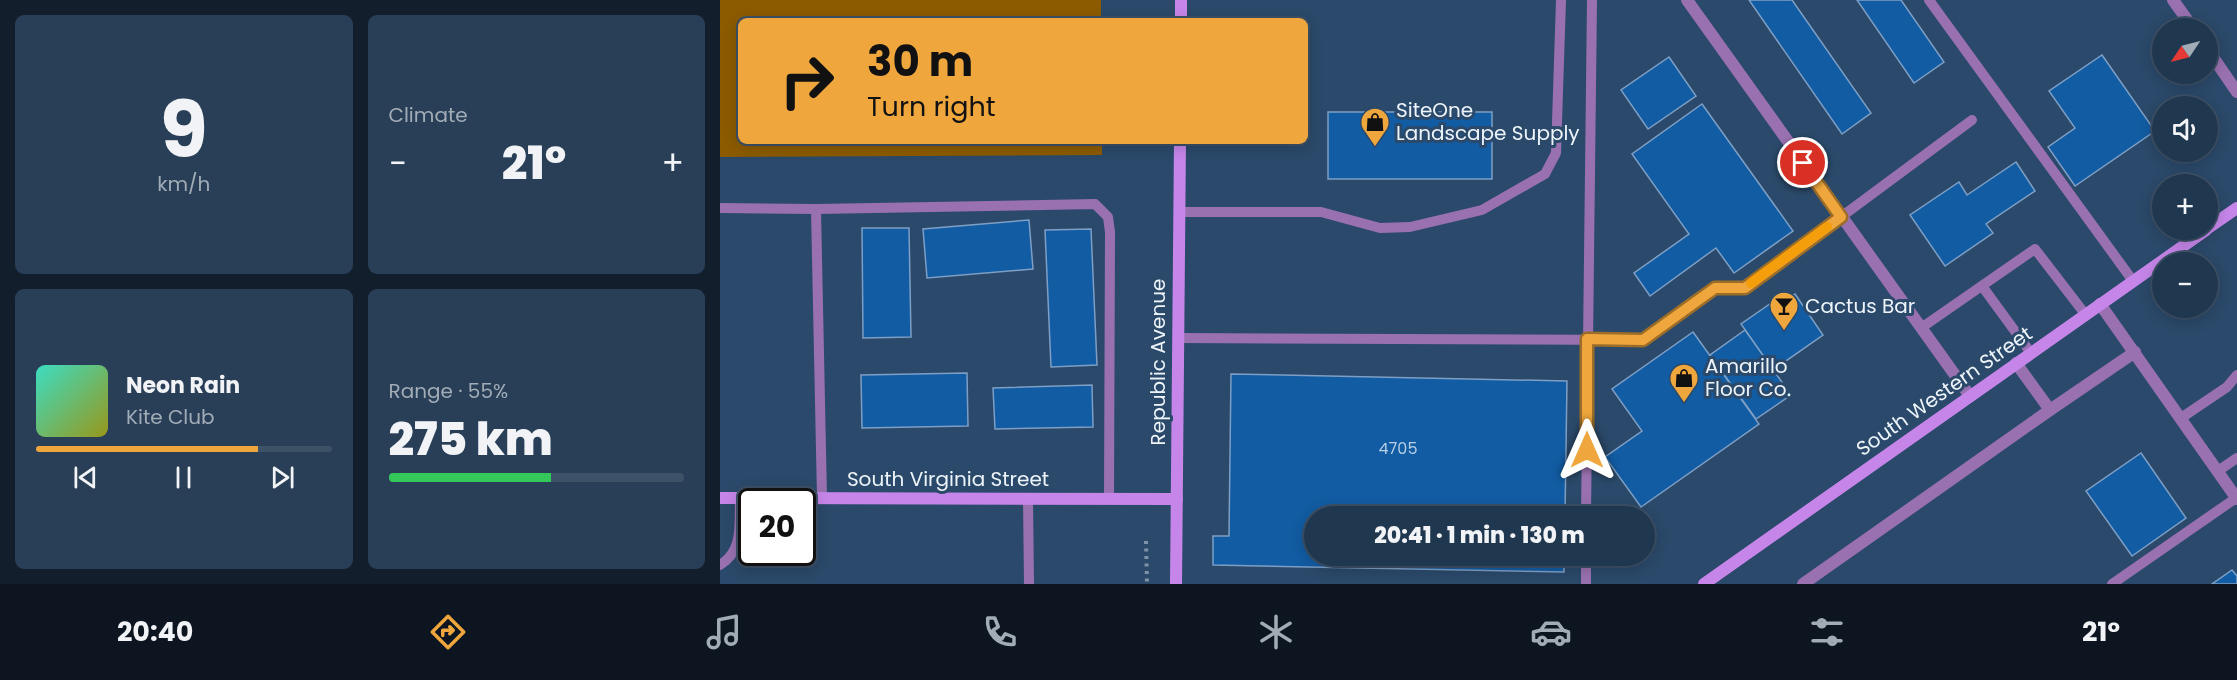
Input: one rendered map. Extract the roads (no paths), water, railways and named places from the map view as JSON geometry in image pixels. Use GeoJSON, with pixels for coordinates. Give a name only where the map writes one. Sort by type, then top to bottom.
{"type":"FeatureCollection","features":[{"type":"Feature","properties":{"kind":"street"},"geometry":{"type":"LineString","coordinates":[[1180,18],[1181,0]]}},
{"type":"Feature","properties":{"kind":"street"},"geometry":{"type":"LineString","coordinates":[[1687,0],[1970,396]]}},
{"type":"Feature","properties":{"kind":"street"},"geometry":{"type":"LineString","coordinates":[[2174,0],[2186,18]]}},
{"type":"Feature","properties":{"kind":"street"},"geometry":{"type":"LineString","coordinates":[[2218,64],[2237,92]]}},
{"type":"Feature","properties":{"kind":"street","name":"Republic Avenue"},"geometry":{"type":"LineString","coordinates":[[1176,584],[1180,144]]}},
{"type":"Feature","properties":{"kind":"street","name":"South Western Street"},"geometry":{"type":"LineString","coordinates":[[2218,221],[2237,208]]}},
{"type":"Feature","properties":{"kind":"street","name":"South Western Street"},"geometry":{"type":"LineString","coordinates":[[1711,582],[2191,240]]}},
{"type":"Feature","properties":{"kind":"street"},"geometry":{"type":"LineString","coordinates":[[2100,304],[2237,498]]}},
{"type":"Feature","properties":{"kind":"street"},"geometry":{"type":"LineString","coordinates":[[1803,584],[2135,352]]}},
{"type":"Feature","properties":{"kind":"street"},"geometry":{"type":"LineString","coordinates":[[2016,363],[2050,410]]}},
{"type":"Feature","properties":{"kind":"street","name":"South Virginia Street"},"geometry":{"type":"LineString","coordinates":[[720,498],[738,498]]}},
{"type":"Feature","properties":{"kind":"street","name":"South Virginia Street"},"geometry":{"type":"LineString","coordinates":[[816,498],[1177,499]]}},
{"type":"Feature","properties":{"kind":"lane"},"geometry":{"type":"LineString","coordinates":[[1179,212],[1321,212],[1380,228],[1410,227],[1482,210],[1545,174],[1556,153],[1561,0]]}},
{"type":"Feature","properties":{"kind":"lane"},"geometry":{"type":"LineString","coordinates":[[1586,506],[1592,0]]}},
{"type":"Feature","properties":{"kind":"lane"},"geometry":{"type":"LineString","coordinates":[[1929,0],[2133,281]]}},
{"type":"Feature","properties":{"kind":"lane"},"geometry":{"type":"LineString","coordinates":[[1178,338],[1643,340],[1715,288],[1745,288],[1972,120]]}},
{"type":"Feature","properties":{"kind":"lane"},"geometry":{"type":"LineString","coordinates":[[720,208],[816,209],[1095,204],[1108,217],[1110,232],[1109,499]]}},
{"type":"Feature","properties":{"kind":"lane"},"geometry":{"type":"LineString","coordinates":[[816,209],[822,498]]}},
{"type":"Feature","properties":{"kind":"lane"},"geometry":{"type":"LineString","coordinates":[[1921,328],[2035,249],[2085,314]]}},
{"type":"Feature","properties":{"kind":"lane"},"geometry":{"type":"LineString","coordinates":[[1982,286],[2031,353]]}},
{"type":"Feature","properties":{"kind":"lane"},"geometry":{"type":"LineString","coordinates":[[2181,418],[2227,387],[2237,375]]}},
{"type":"Feature","properties":{"kind":"lane"},"geometry":{"type":"LineString","coordinates":[[2218,471],[2237,458]]}},
{"type":"Feature","properties":{"kind":"lane"},"geometry":{"type":"LineString","coordinates":[[2112,584],[2237,498]]}},
{"type":"Feature","properties":{"kind":"lane"},"geometry":{"type":"LineString","coordinates":[[1028,499],[1029,584]]}},
{"type":"Feature","properties":{"kind":"lane"},"geometry":{"type":"LineString","coordinates":[[720,565],[730,559],[737,547],[738,531]]}},
{"type":"Feature","properties":{"kind":"lane"},"geometry":{"type":"LineString","coordinates":[[1586,566],[1586,584]]}},
{"type":"Feature","properties":{"kind":"place","name":"SiteOne Landscape Supply"},"geometry":{"type":"Point","coordinates":[1375,148]}},
{"type":"Feature","properties":{"kind":"place","name":"Cactus Bar"},"geometry":{"type":"Point","coordinates":[1784,332]}},
{"type":"Feature","properties":{"kind":"place","name":"Amarillo Floor Co."},"geometry":{"type":"Point","coordinates":[1684,404]}}]}
